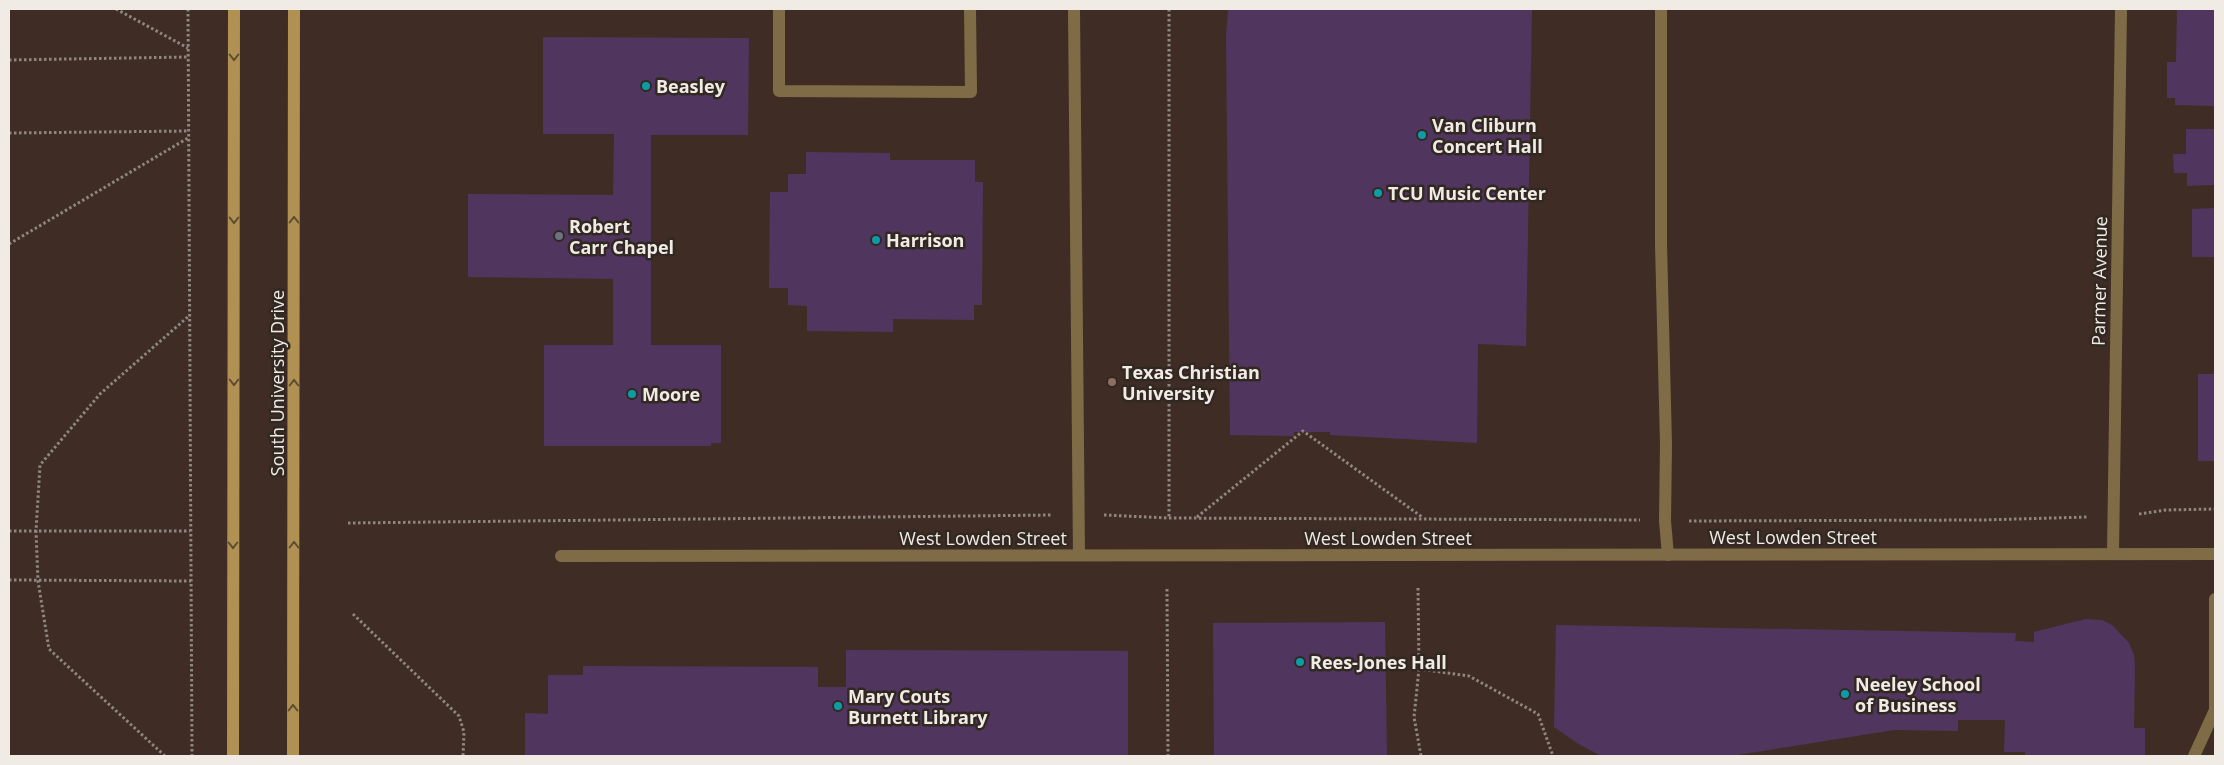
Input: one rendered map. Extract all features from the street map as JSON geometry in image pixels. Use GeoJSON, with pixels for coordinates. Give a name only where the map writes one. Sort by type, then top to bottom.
{"type":"FeatureCollection","features":[{"type":"Feature","properties":{"kind":"main road"},"geometry":{"type":"LineString","coordinates":[[233,756],[234,9]]}},
{"type":"Feature","properties":{"kind":"main road","name":"South University Drive"},"geometry":{"type":"LineString","coordinates":[[293,756],[294,9]]}},
{"type":"Feature","properties":{"kind":"street"},"geometry":{"type":"LineString","coordinates":[[780,9],[780,91],[970,92],[970,9]]}},
{"type":"Feature","properties":{"kind":"street"},"geometry":{"type":"LineString","coordinates":[[1074,9],[1078,555]]}},
{"type":"Feature","properties":{"kind":"street"},"geometry":{"type":"LineString","coordinates":[[1661,9],[1661,244],[1666,435],[1665,521],[1668,555]]}},
{"type":"Feature","properties":{"kind":"street","name":"Parmer Avenue"},"geometry":{"type":"LineString","coordinates":[[2113,553],[2121,9]]}},
{"type":"Feature","properties":{"kind":"street","name":"West Lowden Street"},"geometry":{"type":"LineString","coordinates":[[561,556],[2215,554]]}},
{"type":"Feature","properties":{"kind":"street"},"geometry":{"type":"LineString","coordinates":[[2194,756],[2215,710],[2215,599]]}},
{"type":"Feature","properties":{"kind":"path"},"geometry":{"type":"LineString","coordinates":[[116,9],[188,48]]}},
{"type":"Feature","properties":{"kind":"path"},"geometry":{"type":"LineString","coordinates":[[188,9],[192,756]]}},
{"type":"Feature","properties":{"kind":"path"},"geometry":{"type":"LineString","coordinates":[[1169,9],[1169,518]]}},
{"type":"Feature","properties":{"kind":"path"},"geometry":{"type":"LineString","coordinates":[[9,60],[188,57]]}},
{"type":"Feature","properties":{"kind":"path"},"geometry":{"type":"LineString","coordinates":[[9,133],[189,131]]}},
{"type":"Feature","properties":{"kind":"path"},"geometry":{"type":"LineString","coordinates":[[9,244],[189,138]]}},
{"type":"Feature","properties":{"kind":"path"},"geometry":{"type":"LineString","coordinates":[[165,756],[49,649],[38,580],[36,530],[40,465],[100,394],[190,315]]}},
{"type":"Feature","properties":{"kind":"path"},"geometry":{"type":"LineString","coordinates":[[1197,518],[1303,431],[1424,518]]}},
{"type":"Feature","properties":{"kind":"path"},"geometry":{"type":"LineString","coordinates":[[348,523],[1079,514],[1169,518],[1424,518],[1665,521],[1983,520],[2113,517],[2166,510],[2215,510]]}},
{"type":"Feature","properties":{"kind":"path"},"geometry":{"type":"LineString","coordinates":[[9,531],[190,530]]}},
{"type":"Feature","properties":{"kind":"path"},"geometry":{"type":"LineString","coordinates":[[9,580],[191,580]]}},
{"type":"Feature","properties":{"kind":"path"},"geometry":{"type":"LineString","coordinates":[[1418,588],[1419,668],[1414,717],[1421,756]]}},
{"type":"Feature","properties":{"kind":"path"},"geometry":{"type":"LineString","coordinates":[[1167,589],[1168,756]]}},
{"type":"Feature","properties":{"kind":"path"},"geometry":{"type":"LineString","coordinates":[[353,614],[460,716],[464,732],[463,756]]}},
{"type":"Feature","properties":{"kind":"path"},"geometry":{"type":"LineString","coordinates":[[1419,668],[1469,676],[1538,714],[1553,756]]}},
{"type":"Feature","properties":{"kind":"shaded area","name":"Texas Christian University"},"geometry":{"type":"Polygon","coordinates":[[[9,9],[2215,9],[2215,756],[9,756],[9,9]]]}},
{"type":"Feature","properties":{"kind":"building","name":"TCU Music Center"},"geometry":{"type":"Polygon","coordinates":[[[1228,9],[1532,9],[1526,346],[1478,344],[1477,443],[1330,435],[1330,432],[1294,432],[1294,436],[1230,435],[1226,37],[1228,9]]]}},
{"type":"Feature","properties":{"kind":"building"},"geometry":{"type":"Polygon","coordinates":[[[2177,9],[2215,9],[2215,106],[2175,105],[2175,98],[2167,98],[2167,62],[2176,62],[2177,9]]]}},
{"type":"Feature","properties":{"kind":"building"},"geometry":{"type":"Polygon","coordinates":[[[543,37],[749,38],[748,135],[651,135],[651,345],[721,345],[721,443],[711,443],[711,446],[544,446],[544,345],[613,345],[613,279],[468,277],[468,194],[613,195],[614,134],[543,134],[543,37]]]}},
{"type":"Feature","properties":{"kind":"building"},"geometry":{"type":"Polygon","coordinates":[[[2186,129],[2215,129],[2215,185],[2187,186],[2187,173],[2174,173],[2173,154],[2186,154],[2186,129]]]}},
{"type":"Feature","properties":{"kind":"building","name":"Harrison"},"geometry":{"type":"Polygon","coordinates":[[[806,152],[890,153],[890,160],[975,160],[975,182],[983,182],[982,305],[974,305],[974,320],[893,319],[893,332],[807,331],[807,306],[788,305],[788,288],[769,288],[770,192],[788,192],[788,174],[806,174],[806,152]]]}},
{"type":"Feature","properties":{"kind":"building"},"geometry":{"type":"Polygon","coordinates":[[[2215,208],[2215,257],[2192,257],[2192,209],[2215,208]]]}},
{"type":"Feature","properties":{"kind":"building"},"geometry":{"type":"Polygon","coordinates":[[[2198,374],[2215,374],[2215,461],[2198,461],[2198,374]]]}},
{"type":"Feature","properties":{"kind":"building","name":"Neeley School of Business"},"geometry":{"type":"Polygon","coordinates":[[[2085,619],[2102,620],[2112,625],[2129,643],[2134,655],[2135,669],[2134,728],[2145,728],[2145,756],[2025,756],[2025,752],[2004,752],[2005,720],[1958,720],[1958,731],[1894,730],[1731,756],[1601,756],[1577,743],[1554,727],[1556,625],[2016,633],[2015,641],[2034,642],[2034,632],[2085,619]]]}},
{"type":"Feature","properties":{"kind":"building","name":"Rees-Jones Hall"},"geometry":{"type":"Polygon","coordinates":[[[1385,622],[1387,756],[1214,756],[1213,623],[1385,622]]]}},
{"type":"Feature","properties":{"kind":"building","name":"Mary Couts Burnett Library"},"geometry":{"type":"Polygon","coordinates":[[[846,650],[1128,651],[1128,756],[525,756],[525,713],[548,714],[548,675],[583,675],[583,666],[818,667],[818,687],[846,687],[846,650]]]}},
{"type":"Feature","properties":{"kind":"place","name":"Beasley"},"geometry":{"type":"Point","coordinates":[646,86]}},
{"type":"Feature","properties":{"kind":"place","name":"Van Cliburn Concert Hall"},"geometry":{"type":"Point","coordinates":[1422,135]}},
{"type":"Feature","properties":{"kind":"place","name":"TCU Music Center"},"geometry":{"type":"Point","coordinates":[1378,193]}},
{"type":"Feature","properties":{"kind":"place","name":"Robert Carr Chapel"},"geometry":{"type":"Point","coordinates":[559,236]}},
{"type":"Feature","properties":{"kind":"place","name":"Harrison"},"geometry":{"type":"Point","coordinates":[876,240]}},
{"type":"Feature","properties":{"kind":"place","name":"Texas Christian University"},"geometry":{"type":"Point","coordinates":[1112,382]}},
{"type":"Feature","properties":{"kind":"place","name":"Moore"},"geometry":{"type":"Point","coordinates":[632,394]}},
{"type":"Feature","properties":{"kind":"place","name":"Rees-Jones Hall"},"geometry":{"type":"Point","coordinates":[1300,662]}},
{"type":"Feature","properties":{"kind":"place","name":"Neeley School of Business"},"geometry":{"type":"Point","coordinates":[1845,694]}},
{"type":"Feature","properties":{"kind":"place","name":"Mary Couts Burnett Library"},"geometry":{"type":"Point","coordinates":[838,706]}}]}
